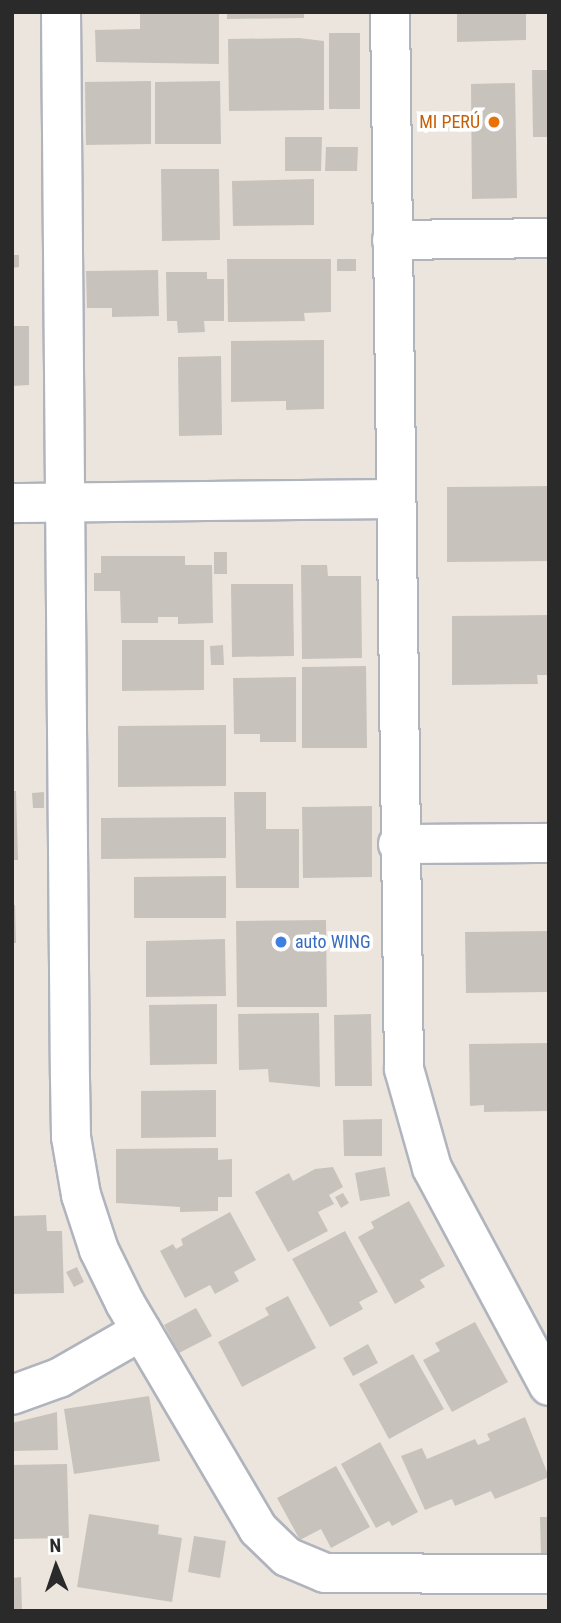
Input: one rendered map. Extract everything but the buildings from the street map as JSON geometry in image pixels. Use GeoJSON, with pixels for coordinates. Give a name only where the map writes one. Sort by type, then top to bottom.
{"type":"FeatureCollection","features":[{"type":"Feature","properties":{"kind":"street"},"geometry":{"type":"LineString","coordinates":[[61,12],[71,1137],[81,1195],[99,1250],[141,1331],[258,1530],[288,1557],[325,1573],[549,1574]]}},
{"type":"Feature","properties":{"kind":"street"},"geometry":{"type":"LineString","coordinates":[[390,12],[400,1018],[404,1069],[415,1119],[432,1168],[549,1386]]}},
{"type":"Feature","properties":{"kind":"street"},"geometry":{"type":"LineString","coordinates":[[393,240],[549,238]]}},
{"type":"Feature","properties":{"kind":"street"},"geometry":{"type":"LineString","coordinates":[[12,503],[396,499]]}},
{"type":"Feature","properties":{"kind":"street"},"geometry":{"type":"LineString","coordinates":[[398,844],[549,843]]}},
{"type":"Feature","properties":{"kind":"street"},"geometry":{"type":"LineString","coordinates":[[12,1395],[59,1378],[141,1331]]}},
{"type":"Feature","properties":{"kind":"place","name":"MI PERÚ"},"geometry":{"type":"Point","coordinates":[494,122]}},
{"type":"Feature","properties":{"kind":"place","name":"auto WING"},"geometry":{"type":"Point","coordinates":[281,942]}}]}
